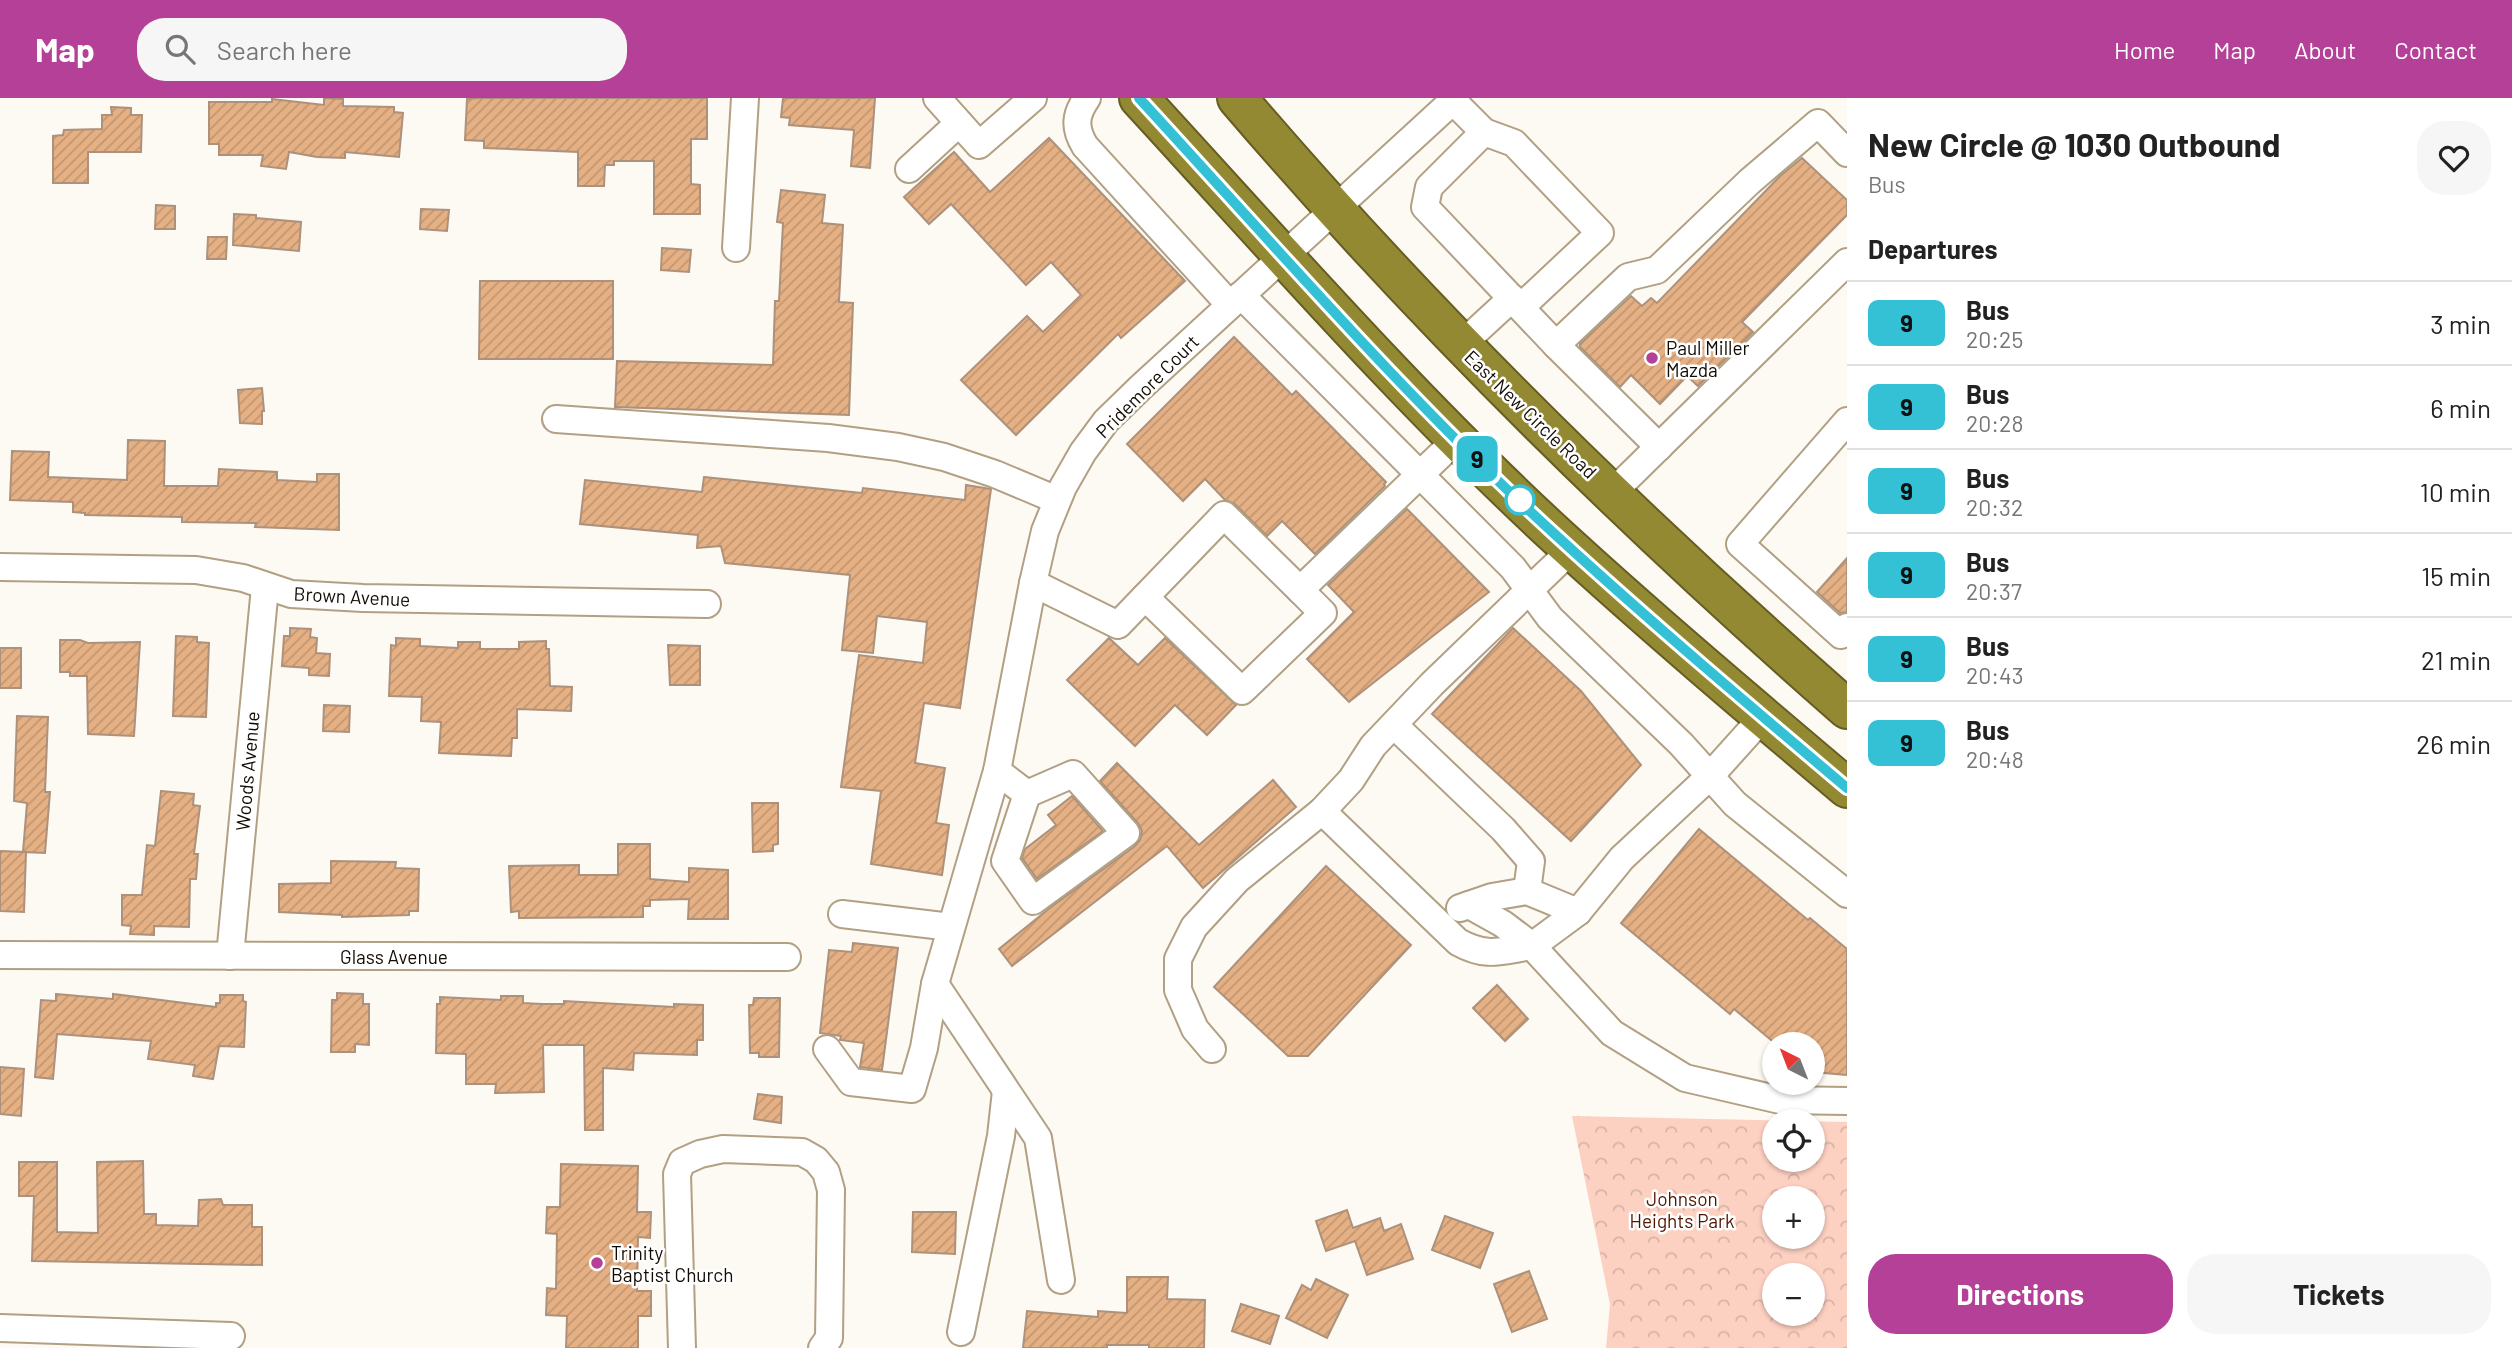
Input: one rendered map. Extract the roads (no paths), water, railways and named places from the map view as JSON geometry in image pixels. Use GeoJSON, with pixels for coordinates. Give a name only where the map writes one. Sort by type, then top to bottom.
{"type":"FeatureCollection","features":[{"type":"Feature","properties":{"kind":"highway"},"geometry":{"type":"LineString","coordinates":[[1139,98],[1361,341],[1457,439],[1572,549],[1692,657],[1847,788]]}},
{"type":"Feature","properties":{"kind":"highway","name":"East New Circle Road"},"geometry":{"type":"LineString","coordinates":[[1237,98],[1334,210],[1461,345],[1612,493],[1762,634],[1847,709]]}},
{"type":"Feature","properties":{"kind":"street"},"geometry":{"type":"LineString","coordinates":[[736,248],[745,98]]}},
{"type":"Feature","properties":{"kind":"street"},"geometry":{"type":"LineString","coordinates":[[937,98],[979,145],[1032,98]]}},
{"type":"Feature","properties":{"kind":"street"},"geometry":{"type":"LineString","coordinates":[[1087,98],[1079,110],[1076,122],[1078,135],[1085,146],[1236,300],[1419,474],[1513,568],[1550,618],[1681,744],[1735,804],[1847,894]]}},
{"type":"Feature","properties":{"kind":"street"},"geometry":{"type":"LineString","coordinates":[[1454,99],[1484,132],[1514,143],[1600,233],[1461,345]]}},
{"type":"Feature","properties":{"kind":"street","name":"Pridemore Court"},"geometry":{"type":"LineString","coordinates":[[827,1049],[851,1082],[912,1088],[924,1048],[935,984],[997,771],[1032,583],[1045,531],[1057,500],[1083,452],[1107,421],[1141,387],[1454,99]]}},
{"type":"Feature","properties":{"kind":"street"},"geometry":{"type":"LineString","coordinates":[[909,169],[959,123]]}},
{"type":"Feature","properties":{"kind":"street"},"geometry":{"type":"LineString","coordinates":[[1556,345],[1628,277],[1657,270],[1749,182],[1818,123],[1847,153]]}},
{"type":"Feature","properties":{"kind":"street"},"geometry":{"type":"LineString","coordinates":[[1484,132],[1429,187],[1425,206],[1556,345],[1659,447]]}},
{"type":"Feature","properties":{"kind":"street"},"geometry":{"type":"LineString","coordinates":[[1612,493],[1847,262]]}},
{"type":"Feature","properties":{"kind":"street"},"geometry":{"type":"LineString","coordinates":[[556,419],[828,438],[898,447],[944,457],[995,474],[1057,500]]}},
{"type":"Feature","properties":{"kind":"street"},"geometry":{"type":"LineString","coordinates":[[1847,421],[1740,544],[1841,635],[1847,627]]}},
{"type":"Feature","properties":{"kind":"street"},"geometry":{"type":"LineString","coordinates":[[1300,590],[1457,439]]}},
{"type":"Feature","properties":{"kind":"street"},"geometry":{"type":"LineString","coordinates":[[1032,583],[1118,625],[1224,515],[1323,613],[1242,691],[1145,597]]}},
{"type":"Feature","properties":{"kind":"street"},"geometry":{"type":"LineString","coordinates":[[1212,1049],[1195,1030],[1178,990],[1178,959],[1194,928],[1237,880],[1322,811],[1351,780],[1373,746],[1432,684],[1572,549]]}},
{"type":"Feature","properties":{"kind":"street","name":"Brown Avenue"},"geometry":{"type":"LineString","coordinates":[[0,567],[196,570],[243,578],[291,594],[363,598],[707,604]]}},
{"type":"Feature","properties":{"kind":"street","name":"Woods Avenue"},"geometry":{"type":"LineString","coordinates":[[230,956],[265,587]]}},
{"type":"Feature","properties":{"kind":"street"},"geometry":{"type":"LineString","coordinates":[[1322,811],[1458,942],[1476,952],[1492,953],[1532,946],[1578,912],[1622,858],[1710,776],[1763,717]]}},
{"type":"Feature","properties":{"kind":"street"},"geometry":{"type":"LineString","coordinates":[[1394,725],[1503,829],[1531,861],[1527,891]]}},
{"type":"Feature","properties":{"kind":"street"},"geometry":{"type":"LineString","coordinates":[[997,771],[1027,794]]}},
{"type":"Feature","properties":{"kind":"street"},"geometry":{"type":"LineString","coordinates":[[1073,775],[1126,833],[1033,901],[1005,861],[1027,794],[1073,775]]}},
{"type":"Feature","properties":{"kind":"street"},"geometry":{"type":"LineString","coordinates":[[1432,918],[1492,897],[1527,891],[1578,912]]}},
{"type":"Feature","properties":{"kind":"street"},"geometry":{"type":"LineString","coordinates":[[1469,905],[1532,946],[1612,1033],[1685,1078],[1780,1100],[1847,1101]]}},
{"type":"Feature","properties":{"kind":"street"},"geometry":{"type":"LineString","coordinates":[[842,914],[951,928]]}},
{"type":"Feature","properties":{"kind":"street","name":"Glass Avenue"},"geometry":{"type":"LineString","coordinates":[[0,956],[788,957]]}},
{"type":"Feature","properties":{"kind":"street"},"geometry":{"type":"LineString","coordinates":[[935,984],[1038,1138],[1061,1280]]}},
{"type":"Feature","properties":{"kind":"street"},"geometry":{"type":"LineString","coordinates":[[961,1332],[1002,1136],[1006,1091]]}},
{"type":"Feature","properties":{"kind":"street"},"geometry":{"type":"LineString","coordinates":[[682,1348],[677,1174],[682,1162],[700,1154],[723,1149],[802,1152],[816,1160],[826,1172],[831,1190],[829,1338],[822,1348]]}},
{"type":"Feature","properties":{"kind":"street"},"geometry":{"type":"LineString","coordinates":[[0,1328],[214,1340]]}},
{"type":"Feature","properties":{"kind":"place","name":"Paul Miller Mazda"},"geometry":{"type":"Point","coordinates":[1652,358]}},
{"type":"Feature","properties":{"kind":"place","name":"Trinity Baptist Church"},"geometry":{"type":"Point","coordinates":[597,1263]}},
{"type":"Feature","properties":{"kind":"park label","name":"Johnson Heights Park"},"geometry":{"type":"Point","coordinates":[1682,1209]}}]}
